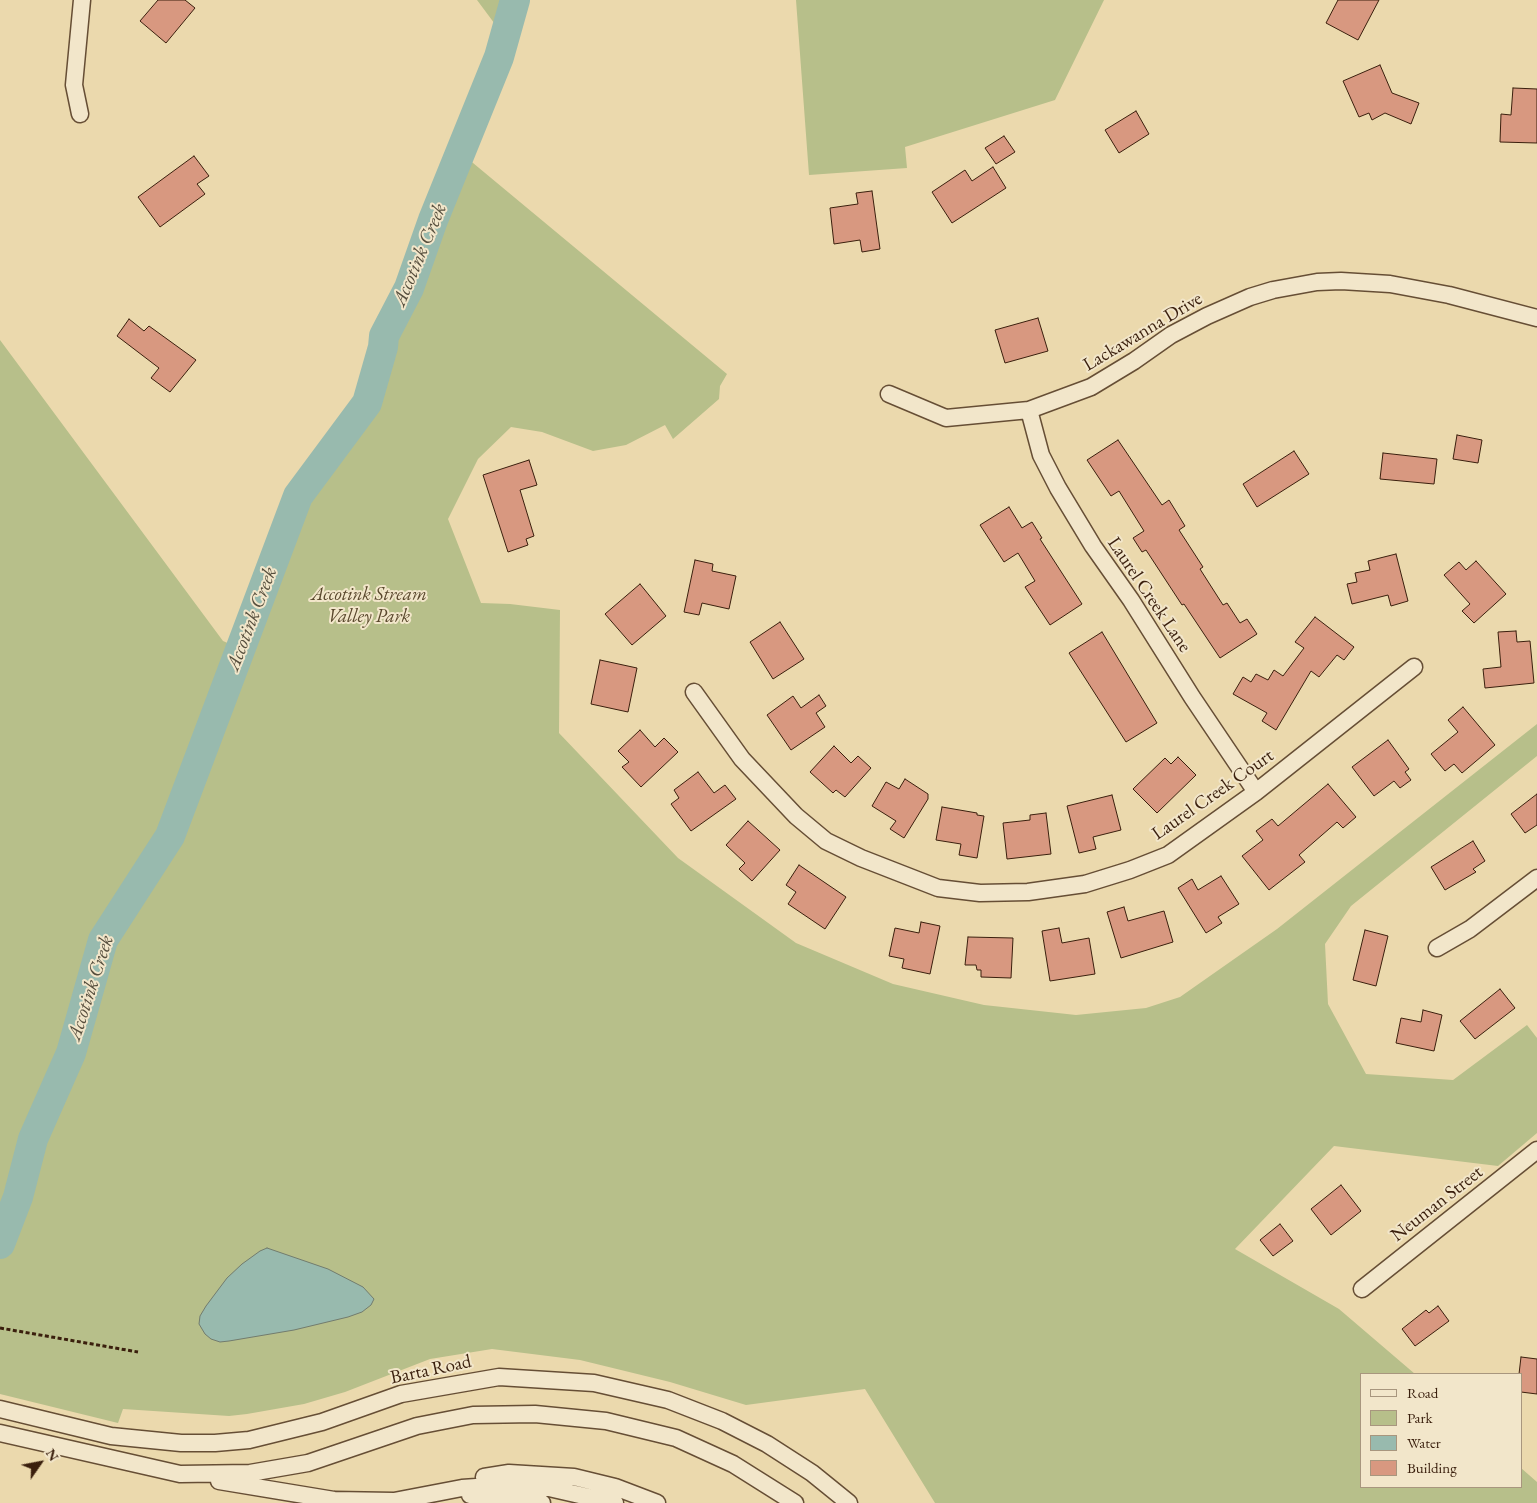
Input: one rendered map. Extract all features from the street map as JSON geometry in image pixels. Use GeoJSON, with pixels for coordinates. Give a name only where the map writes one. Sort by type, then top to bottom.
{"type":"FeatureCollection","features":[{"type":"Feature","properties":{"kind":"street"},"geometry":{"type":"LineString","coordinates":[[80,114],[74,85],[82,0]]}},
{"type":"Feature","properties":{"kind":"street","name":"Lackawanna Drive"},"geometry":{"type":"LineString","coordinates":[[889,394],[946,418],[1028,410],[1091,387],[1134,361],[1171,335],[1207,316],[1250,297],[1297,285],[1342,281],[1390,284],[1449,294],[1537,318]]}},
{"type":"Feature","properties":{"kind":"street","name":"Laurel Creek Lane"},"geometry":{"type":"LineString","coordinates":[[1028,410],[1041,455],[1068,505],[1093,546],[1131,600],[1192,697],[1256,792]]}},
{"type":"Feature","properties":{"kind":"street","name":"Laurel Creek Court"},"geometry":{"type":"LineString","coordinates":[[694,692],[742,759],[796,816],[826,841],[861,858],[938,888],[980,893],[1028,892],[1094,881],[1130,870],[1168,854],[1256,792],[1414,667]]}},
{"type":"Feature","properties":{"kind":"street"},"geometry":{"type":"LineString","coordinates":[[1437,948],[1470,929],[1537,878]]}},
{"type":"Feature","properties":{"kind":"street","name":"Neuman Street"},"geometry":{"type":"LineString","coordinates":[[1362,1289],[1537,1150]]}},
{"type":"Feature","properties":{"kind":"street","name":"Barta Road"},"geometry":{"type":"LineString","coordinates":[[0,1409],[111,1436],[181,1443],[215,1443],[250,1440],[322,1422],[401,1394],[489,1378],[594,1383],[668,1400],[722,1421],[767,1444],[812,1473],[849,1503]]}},
{"type":"Feature","properties":{"kind":"street"},"geometry":{"type":"LineString","coordinates":[[180,1474],[250,1473],[308,1463],[417,1426],[473,1415],[535,1414],[606,1421],[676,1438],[733,1464],[795,1503]]}},
{"type":"Feature","properties":{"kind":"street"},"geometry":{"type":"LineString","coordinates":[[0,1432],[180,1474],[334,1500],[394,1501],[462,1488],[505,1485],[549,1488],[614,1503]]}},
{"type":"Feature","properties":{"kind":"street"},"geometry":{"type":"LineString","coordinates":[[418,1497],[462,1481],[509,1473],[574,1477],[615,1487],[658,1503]]}},
{"type":"Feature","properties":{"kind":"street"},"geometry":{"type":"LineString","coordinates":[[418,1497],[471,1495],[542,1503]]}},
{"type":"Feature","properties":{"kind":"street"},"geometry":{"type":"LineString","coordinates":[[418,1497],[473,1503]]}},
{"type":"Feature","properties":{"kind":"path"},"geometry":{"type":"LineString","coordinates":[[0,1328],[138,1352]]}},
{"type":"Feature","properties":{"kind":"green space"},"geometry":{"type":"Polygon","coordinates":[[[477,0],[528,0],[528,7],[512,47],[477,0]]]}},
{"type":"Feature","properties":{"kind":"green space"},"geometry":{"type":"Polygon","coordinates":[[[796,0],[1104,0],[1055,100],[905,147],[907,168],[809,175],[796,0]]]}},
{"type":"Feature","properties":{"kind":"green space","name":"Accotink Stream Valley Park"},"geometry":{"type":"Polygon","coordinates":[[[467,158],[727,374],[720,386],[719,399],[673,439],[665,425],[626,445],[593,451],[542,432],[511,427],[478,459],[448,519],[481,603],[510,604],[560,610],[559,733],[678,858],[796,943],[893,984],[984,1005],[1076,1015],[1146,1008],[1180,997],[1277,929],[1537,724],[1537,756],[1351,906],[1325,944],[1328,1004],[1366,1074],[1453,1080],[1527,1025],[1537,1038],[1537,1133],[1498,1166],[1334,1146],[1235,1249],[1339,1309],[1414,1373],[1360,1373],[1360,1488],[1522,1488],[1522,1469],[1537,1482],[1537,1503],[935,1503],[865,1389],[746,1405],[670,1382],[580,1360],[492,1349],[430,1359],[345,1392],[304,1404],[229,1416],[123,1409],[118,1423],[0,1394],[0,340],[223,641],[241,649],[298,496],[367,403],[391,364],[400,328],[415,302],[467,158]]]}},
{"type":"Feature","properties":{"kind":"water"},"geometry":{"type":"Polygon","coordinates":[[[267,1248],[328,1269],[363,1287],[374,1299],[371,1305],[362,1312],[348,1317],[294,1330],[220,1342],[211,1339],[205,1334],[199,1324],[200,1316],[206,1306],[227,1278],[242,1264],[267,1248]]]}},
{"type":"Feature","properties":{"kind":"building"},"geometry":{"type":"Polygon","coordinates":[[[158,0],[185,0],[195,8],[166,43],[140,21],[158,0]]]}},
{"type":"Feature","properties":{"kind":"building"},"geometry":{"type":"Polygon","coordinates":[[[1338,0],[1379,0],[1358,40],[1326,23],[1338,0]]]}},
{"type":"Feature","properties":{"kind":"building"},"geometry":{"type":"Polygon","coordinates":[[[1380,65],[1392,93],[1419,103],[1411,124],[1385,113],[1372,120],[1369,113],[1359,117],[1343,81],[1380,65]]]}},
{"type":"Feature","properties":{"kind":"building"},"geometry":{"type":"Polygon","coordinates":[[[1513,88],[1537,89],[1537,143],[1500,142],[1501,114],[1511,115],[1513,88]]]}},
{"type":"Feature","properties":{"kind":"building"},"geometry":{"type":"Polygon","coordinates":[[[1136,111],[1149,134],[1119,153],[1105,130],[1136,111]]]}},
{"type":"Feature","properties":{"kind":"building"},"geometry":{"type":"Polygon","coordinates":[[[1004,136],[1015,152],[996,164],[985,148],[1004,136]]]}},
{"type":"Feature","properties":{"kind":"building"},"geometry":{"type":"Polygon","coordinates":[[[194,156],[209,176],[197,184],[205,194],[160,227],[138,197],[194,156]]]}},
{"type":"Feature","properties":{"kind":"building"},"geometry":{"type":"Polygon","coordinates":[[[993,167],[1006,188],[952,223],[932,192],[965,170],[972,181],[993,167]]]}},
{"type":"Feature","properties":{"kind":"building"},"geometry":{"type":"Polygon","coordinates":[[[872,191],[880,249],[862,252],[860,240],[834,244],[830,208],[858,204],[856,193],[872,191]]]}},
{"type":"Feature","properties":{"kind":"building"},"geometry":{"type":"Polygon","coordinates":[[[1038,318],[1048,351],[1005,363],[995,330],[1038,318]]]}},
{"type":"Feature","properties":{"kind":"building"},"geometry":{"type":"Polygon","coordinates":[[[129,319],[144,331],[149,326],[196,360],[170,392],[151,378],[159,368],[117,336],[129,319]]]}},
{"type":"Feature","properties":{"kind":"building"},"geometry":{"type":"Polygon","coordinates":[[[1457,435],[1482,440],[1478,463],[1453,459],[1457,435]]]}},
{"type":"Feature","properties":{"kind":"building"},"geometry":{"type":"Polygon","coordinates":[[[1118,440],[1162,505],[1169,500],[1185,526],[1179,530],[1203,567],[1200,569],[1223,605],[1227,603],[1240,623],[1247,619],[1257,634],[1220,658],[1146,550],[1142,552],[1133,538],[1144,531],[1119,491],[1111,496],[1087,460],[1118,440]]]}},
{"type":"Feature","properties":{"kind":"building"},"geometry":{"type":"Polygon","coordinates":[[[1294,451],[1309,474],[1257,507],[1243,484],[1294,451]]]}},
{"type":"Feature","properties":{"kind":"building"},"geometry":{"type":"Polygon","coordinates":[[[1383,453],[1437,459],[1434,484],[1380,479],[1383,453]]]}},
{"type":"Feature","properties":{"kind":"building"},"geometry":{"type":"Polygon","coordinates":[[[529,460],[537,485],[520,490],[534,536],[526,539],[528,545],[508,552],[483,475],[529,460]]]}},
{"type":"Feature","properties":{"kind":"building"},"geometry":{"type":"Polygon","coordinates":[[[1009,507],[1022,528],[1032,522],[1042,538],[1040,539],[1082,604],[1050,625],[1025,587],[1035,581],[1018,553],[1004,562],[980,525],[1009,507]]]}},
{"type":"Feature","properties":{"kind":"building"},"geometry":{"type":"Polygon","coordinates":[[[1396,554],[1408,601],[1391,606],[1388,595],[1352,604],[1347,584],[1357,582],[1355,573],[1370,570],[1368,561],[1396,554]]]}},
{"type":"Feature","properties":{"kind":"building"},"geometry":{"type":"Polygon","coordinates":[[[695,560],[713,564],[712,571],[736,576],[729,609],[702,603],[699,615],[684,612],[695,560]]]}},
{"type":"Feature","properties":{"kind":"building"},"geometry":{"type":"Polygon","coordinates":[[[1476,561],[1506,594],[1474,623],[1462,611],[1470,604],[1444,575],[1459,562],[1466,570],[1476,561]]]}},
{"type":"Feature","properties":{"kind":"building"},"geometry":{"type":"Polygon","coordinates":[[[640,584],[666,616],[632,645],[605,614],[640,584]]]}},
{"type":"Feature","properties":{"kind":"building"},"geometry":{"type":"Polygon","coordinates":[[[1315,617],[1354,647],[1344,660],[1337,655],[1319,677],[1311,671],[1276,730],[1262,721],[1267,713],[1233,694],[1243,677],[1251,682],[1256,674],[1268,680],[1274,670],[1283,676],[1304,648],[1295,642],[1315,617]]]}},
{"type":"Feature","properties":{"kind":"building"},"geometry":{"type":"Polygon","coordinates":[[[780,622],[804,659],[773,679],[750,642],[780,622]]]}},
{"type":"Feature","properties":{"kind":"building"},"geometry":{"type":"Polygon","coordinates":[[[1516,631],[1517,642],[1530,641],[1534,683],[1485,688],[1483,669],[1501,667],[1498,632],[1516,631]]]}},
{"type":"Feature","properties":{"kind":"building"},"geometry":{"type":"Polygon","coordinates":[[[1102,632],[1157,723],[1126,742],[1069,653],[1102,632]]]}},
{"type":"Feature","properties":{"kind":"building"},"geometry":{"type":"Polygon","coordinates":[[[600,660],[637,668],[628,712],[591,704],[600,660]]]}},
{"type":"Feature","properties":{"kind":"building"},"geometry":{"type":"Polygon","coordinates":[[[819,695],[826,706],[816,713],[825,727],[791,750],[767,715],[793,696],[801,708],[819,695]]]}},
{"type":"Feature","properties":{"kind":"building"},"geometry":{"type":"Polygon","coordinates":[[[1463,707],[1495,745],[1462,773],[1454,764],[1445,771],[1431,754],[1458,732],[1448,720],[1463,707]]]}},
{"type":"Feature","properties":{"kind":"building"},"geometry":{"type":"Polygon","coordinates":[[[640,730],[655,747],[664,738],[678,752],[641,787],[622,767],[629,762],[618,751],[640,730]]]}},
{"type":"Feature","properties":{"kind":"building"},"geometry":{"type":"Polygon","coordinates":[[[1388,740],[1409,769],[1405,772],[1411,780],[1400,788],[1394,781],[1374,796],[1352,767],[1388,740]]]}},
{"type":"Feature","properties":{"kind":"building"},"geometry":{"type":"Polygon","coordinates":[[[834,746],[851,763],[858,756],[871,768],[845,797],[836,790],[833,793],[810,772],[834,746]]]}},
{"type":"Feature","properties":{"kind":"building"},"geometry":{"type":"Polygon","coordinates":[[[1178,757],[1196,775],[1157,813],[1133,789],[1165,758],[1171,764],[1178,757]]]}},
{"type":"Feature","properties":{"kind":"building"},"geometry":{"type":"Polygon","coordinates":[[[698,772],[714,793],[725,785],[736,799],[691,831],[671,804],[679,798],[674,790],[698,772]]]}},
{"type":"Feature","properties":{"kind":"building"},"geometry":{"type":"Polygon","coordinates":[[[905,779],[928,794],[928,799],[904,838],[890,829],[896,821],[872,806],[886,782],[899,789],[905,779]]]}},
{"type":"Feature","properties":{"kind":"building"},"geometry":{"type":"Polygon","coordinates":[[[1328,784],[1356,817],[1343,828],[1337,822],[1299,855],[1305,862],[1269,890],[1242,856],[1263,840],[1256,831],[1272,819],[1278,826],[1328,784]]]}},
{"type":"Feature","properties":{"kind":"building"},"geometry":{"type":"Polygon","coordinates":[[[1537,794],[1537,825],[1525,833],[1511,814],[1537,794]]]}},
{"type":"Feature","properties":{"kind":"building"},"geometry":{"type":"Polygon","coordinates":[[[1112,795],[1121,830],[1093,837],[1096,849],[1079,853],[1067,806],[1112,795]]]}},
{"type":"Feature","properties":{"kind":"building"},"geometry":{"type":"Polygon","coordinates":[[[942,807],[984,816],[977,858],[959,855],[961,844],[936,840],[942,807]]]}},
{"type":"Feature","properties":{"kind":"building"},"geometry":{"type":"Polygon","coordinates":[[[1046,813],[1051,854],[1007,859],[1003,823],[1030,820],[1030,815],[1046,813]]]}},
{"type":"Feature","properties":{"kind":"building"},"geometry":{"type":"Polygon","coordinates":[[[748,821],[780,850],[752,881],[739,869],[745,863],[726,845],[748,821]]]}},
{"type":"Feature","properties":{"kind":"building"},"geometry":{"type":"Polygon","coordinates":[[[1473,841],[1485,861],[1473,869],[1476,872],[1445,890],[1431,867],[1473,841]]]}},
{"type":"Feature","properties":{"kind":"building"},"geometry":{"type":"Polygon","coordinates":[[[799,865],[846,897],[825,929],[788,904],[796,892],[786,885],[799,865]]]}},
{"type":"Feature","properties":{"kind":"building"},"geometry":{"type":"Polygon","coordinates":[[[1221,876],[1239,904],[1218,917],[1222,923],[1206,933],[1178,888],[1192,879],[1198,890],[1221,876]]]}},
{"type":"Feature","properties":{"kind":"building"},"geometry":{"type":"Polygon","coordinates":[[[1124,907],[1128,921],[1164,911],[1173,942],[1121,958],[1107,912],[1124,907]]]}},
{"type":"Feature","properties":{"kind":"building"},"geometry":{"type":"Polygon","coordinates":[[[921,922],[940,926],[930,974],[902,968],[904,959],[889,956],[895,928],[919,933],[921,922]]]}},
{"type":"Feature","properties":{"kind":"building"},"geometry":{"type":"Polygon","coordinates":[[[1059,928],[1062,943],[1089,938],[1095,974],[1050,981],[1042,931],[1059,928]]]}},
{"type":"Feature","properties":{"kind":"building"},"geometry":{"type":"Polygon","coordinates":[[[1365,930],[1388,936],[1376,986],[1353,980],[1365,930]]]}},
{"type":"Feature","properties":{"kind":"building"},"geometry":{"type":"Polygon","coordinates":[[[968,937],[1013,938],[1011,978],[981,977],[981,970],[977,970],[976,965],[965,965],[968,937]]]}},
{"type":"Feature","properties":{"kind":"building"},"geometry":{"type":"Polygon","coordinates":[[[1500,989],[1515,1008],[1475,1039],[1460,1021],[1500,989]]]}},
{"type":"Feature","properties":{"kind":"building"},"geometry":{"type":"Polygon","coordinates":[[[1423,1010],[1442,1015],[1434,1051],[1396,1043],[1401,1018],[1421,1022],[1423,1010]]]}},
{"type":"Feature","properties":{"kind":"building"},"geometry":{"type":"Polygon","coordinates":[[[1341,1185],[1361,1211],[1331,1235],[1311,1209],[1341,1185]]]}},
{"type":"Feature","properties":{"kind":"building"},"geometry":{"type":"Polygon","coordinates":[[[1280,1224],[1293,1241],[1273,1256],[1260,1240],[1280,1224]]]}},
{"type":"Feature","properties":{"kind":"building"},"geometry":{"type":"Polygon","coordinates":[[[1438,1306],[1449,1321],[1415,1346],[1402,1329],[1426,1310],[1429,1313],[1438,1306]]]}},
{"type":"Feature","properties":{"kind":"building"},"geometry":{"type":"Polygon","coordinates":[[[1521,1357],[1537,1359],[1537,1394],[1522,1392],[1522,1373],[1519,1373],[1521,1357]]]}},
{"type":"Feature","properties":{"kind":"waterway","name":"Accotink Creek"},"geometry":{"type":"LineString","coordinates":[[0,1244],[18,1197],[33,1139],[71,1053],[103,940],[170,836],[298,496],[367,403],[383,347],[384,336],[409,288],[433,220],[499,57],[515,0]]}}]}
